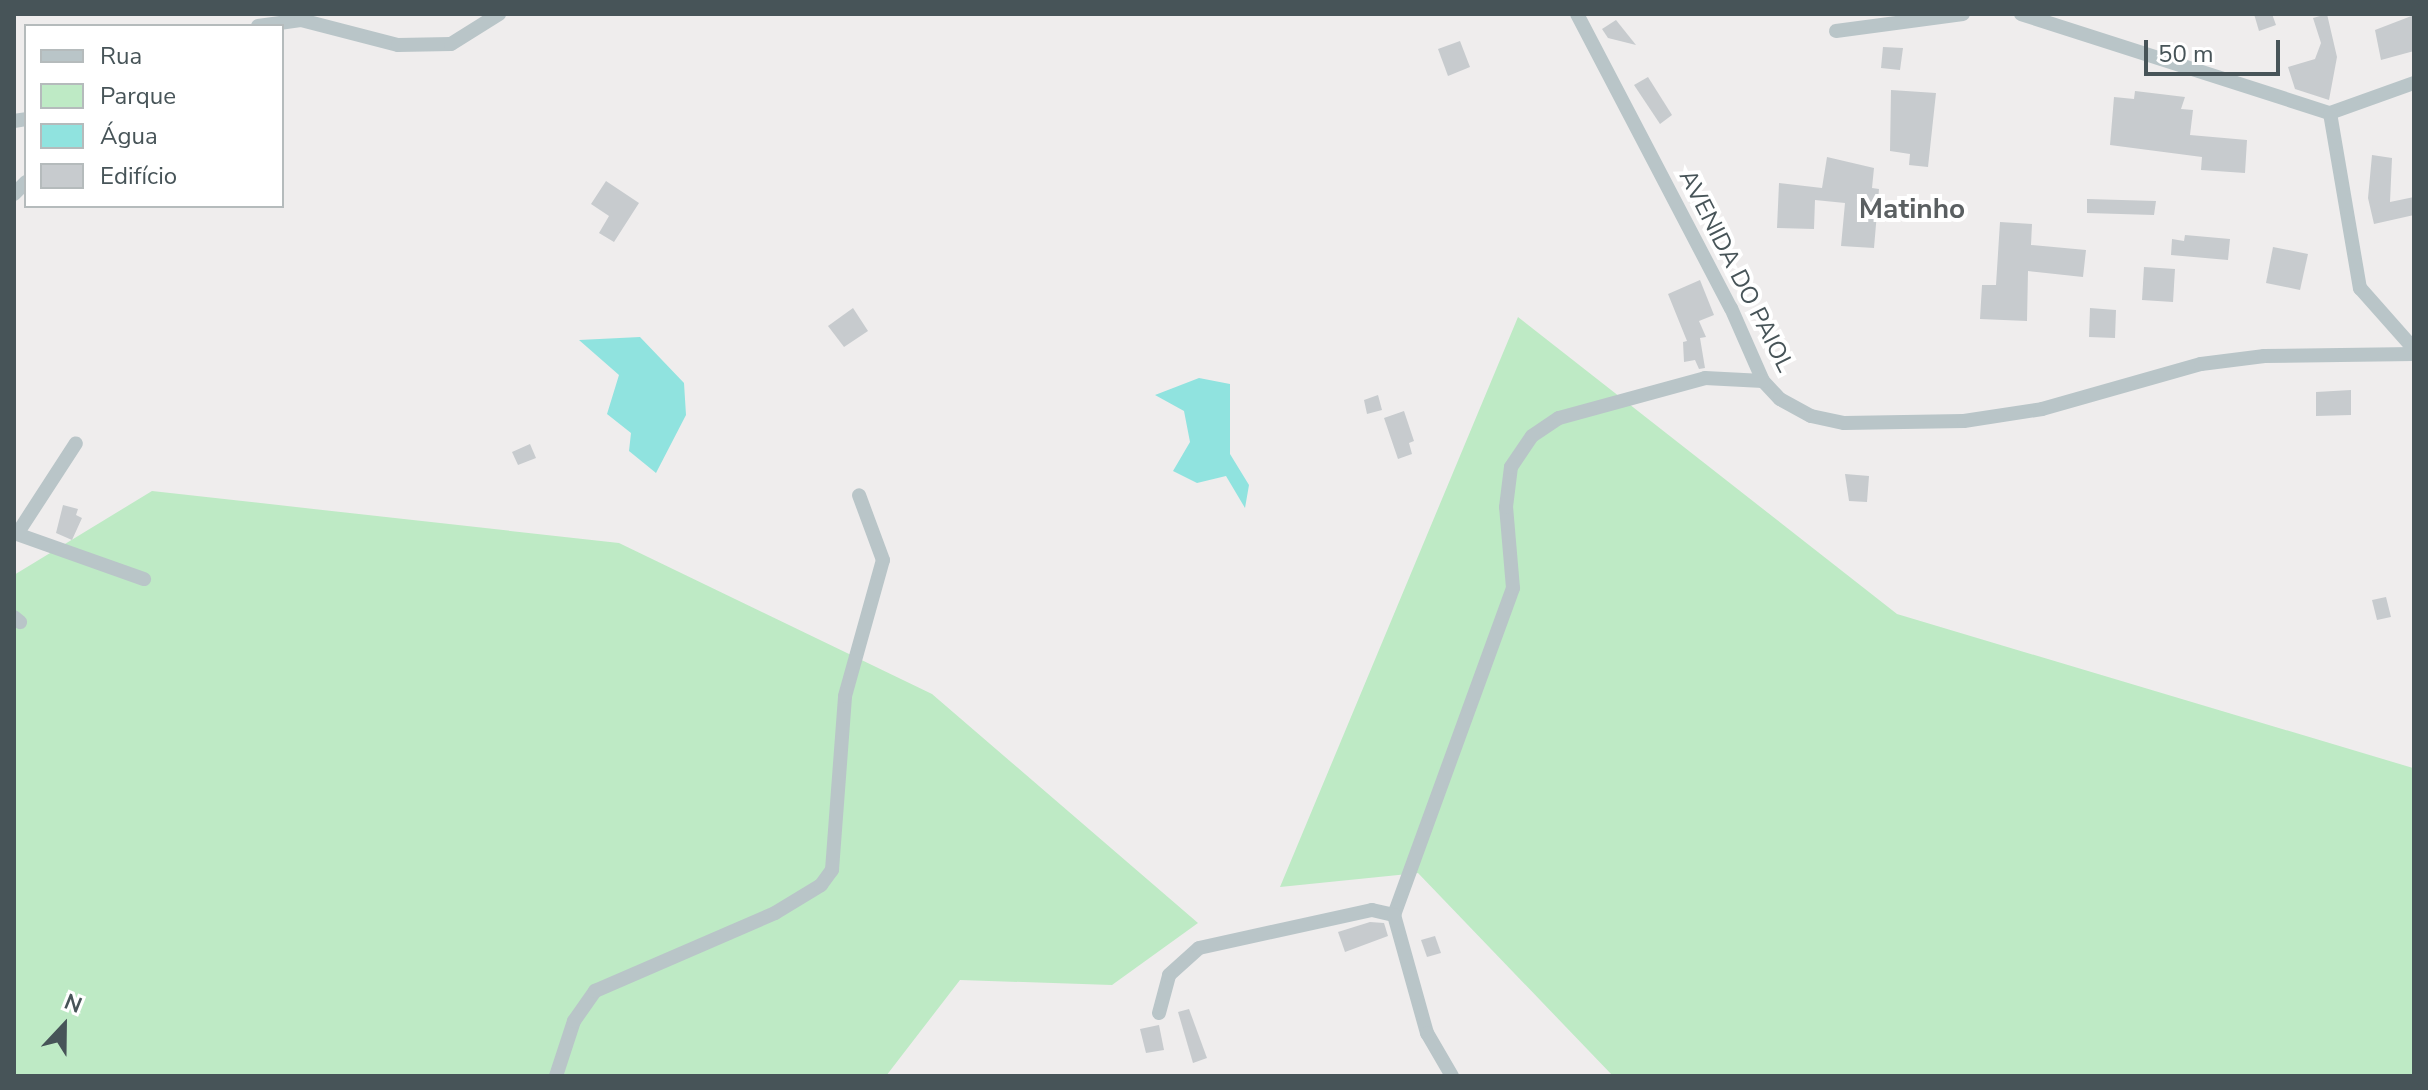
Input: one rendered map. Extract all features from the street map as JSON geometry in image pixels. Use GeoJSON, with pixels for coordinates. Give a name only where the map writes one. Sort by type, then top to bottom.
{"type":"FeatureCollection","features":[{"type":"Feature","properties":{"kind":"street"},"geometry":{"type":"LineString","coordinates":[[272,24],[301,20],[398,45],[451,44],[499,14]]}},
{"type":"Feature","properties":{"kind":"street","name":"AVENIDA DO PAIOL"},"geometry":{"type":"LineString","coordinates":[[1577,14],[1731,308],[1763,381],[1780,399],[1811,416],[1844,423],[1964,421],[2042,409],[2201,364],[2264,356],[2414,351]]}},
{"type":"Feature","properties":{"kind":"street"},"geometry":{"type":"LineString","coordinates":[[1836,31],[1963,14]]}},
{"type":"Feature","properties":{"kind":"street"},"geometry":{"type":"LineString","coordinates":[[2021,14],[2330,113],[2414,83]]}},
{"type":"Feature","properties":{"kind":"street"},"geometry":{"type":"LineString","coordinates":[[2330,113],[2360,288],[2414,351]]}},
{"type":"Feature","properties":{"kind":"street"},"geometry":{"type":"LineString","coordinates":[[1452,1076],[1427,1033],[1394,915],[1513,588],[1506,507],[1511,467],[1532,436],[1559,418],[1705,378],[1763,381]]}},
{"type":"Feature","properties":{"kind":"street"},"geometry":{"type":"LineString","coordinates":[[76,443],[15,534],[144,579]]}},
{"type":"Feature","properties":{"kind":"street"},"geometry":{"type":"LineString","coordinates":[[556,1076],[574,1021],[595,991],[775,913],[821,885],[832,870],[845,696],[883,560],[859,495]]}},
{"type":"Feature","properties":{"kind":"street"},"geometry":{"type":"LineString","coordinates":[[1159,1013],[1169,975],[1184,957],[1199,948],[1372,910],[1394,915]]}},
{"type":"Feature","properties":{"kind":"green space"},"geometry":{"type":"Polygon","coordinates":[[[1518,317],[1897,614],[2413,768],[2414,1076],[1613,1076],[1418,873],[1280,887],[1518,317]]]}},
{"type":"Feature","properties":{"kind":"green space"},"geometry":{"type":"Polygon","coordinates":[[[152,491],[619,543],[932,694],[1198,923],[1112,985],[960,980],[886,1076],[14,1076],[14,575],[152,491]]]}},
{"type":"Feature","properties":{"kind":"water"},"geometry":{"type":"Polygon","coordinates":[[[640,337],[684,383],[686,415],[656,473],[629,451],[631,433],[607,414],[619,375],[579,340],[640,337]]]}},
{"type":"Feature","properties":{"kind":"water"},"geometry":{"type":"Polygon","coordinates":[[[1199,378],[1230,384],[1230,454],[1249,485],[1245,508],[1226,476],[1197,483],[1173,471],[1190,442],[1184,411],[1155,395],[1199,378]]]}},
{"type":"Feature","properties":{"kind":"building"},"geometry":{"type":"Polygon","coordinates":[[[2254,14],[2272,14],[2276,25],[2259,31],[2254,14]]]}},
{"type":"Feature","properties":{"kind":"building"},"geometry":{"type":"Polygon","coordinates":[[[2327,14],[2337,57],[2329,100],[2295,89],[2288,67],[2315,59],[2321,43],[2313,18],[2327,14]]]}},
{"type":"Feature","properties":{"kind":"building"},"geometry":{"type":"Polygon","coordinates":[[[2414,15],[2414,51],[2381,60],[2375,30],[2414,15]]]}},
{"type":"Feature","properties":{"kind":"building"},"geometry":{"type":"Polygon","coordinates":[[[1616,20],[1636,45],[1608,38],[1602,29],[1616,20]]]}},
{"type":"Feature","properties":{"kind":"building"},"geometry":{"type":"Polygon","coordinates":[[[1460,41],[1470,67],[1448,76],[1438,49],[1460,41]]]}},
{"type":"Feature","properties":{"kind":"building"},"geometry":{"type":"Polygon","coordinates":[[[1883,47],[1903,48],[1900,70],[1881,68],[1883,47]]]}},
{"type":"Feature","properties":{"kind":"building"},"geometry":{"type":"Polygon","coordinates":[[[1648,77],[1672,115],[1660,124],[1634,85],[1648,77]]]}},
{"type":"Feature","properties":{"kind":"building"},"geometry":{"type":"Polygon","coordinates":[[[1891,90],[1936,93],[1928,167],[1909,165],[1910,154],[1890,151],[1891,90]]]}},
{"type":"Feature","properties":{"kind":"building"},"geometry":{"type":"Polygon","coordinates":[[[2135,91],[2185,97],[2181,109],[2193,110],[2190,135],[2247,140],[2245,173],[2201,170],[2202,157],[2110,145],[2114,97],[2134,99],[2135,91]]]}},
{"type":"Feature","properties":{"kind":"building"},"geometry":{"type":"Polygon","coordinates":[[[2372,155],[2392,158],[2390,202],[2414,197],[2414,215],[2374,224],[2368,198],[2372,155]]]}},
{"type":"Feature","properties":{"kind":"building"},"geometry":{"type":"Polygon","coordinates":[[[1827,157],[1874,168],[1872,188],[1879,189],[1874,248],[1841,246],[1845,203],[1815,200],[1814,229],[1777,228],[1779,183],[1822,188],[1827,157]]]}},
{"type":"Feature","properties":{"kind":"building"},"geometry":{"type":"Polygon","coordinates":[[[606,181],[639,203],[614,242],[599,233],[609,216],[591,204],[606,181]]]}},
{"type":"Feature","properties":{"kind":"building"},"geometry":{"type":"Polygon","coordinates":[[[2087,199],[2156,201],[2154,215],[2087,213],[2087,199]]]}},
{"type":"Feature","properties":{"kind":"building"},"geometry":{"type":"Polygon","coordinates":[[[2000,222],[2032,224],[2031,245],[2086,250],[2083,277],[2028,271],[2027,321],[1980,319],[1982,285],[1996,285],[2000,222]]]}},
{"type":"Feature","properties":{"kind":"building"},"geometry":{"type":"Polygon","coordinates":[[[2185,235],[2230,239],[2228,260],[2171,255],[2172,239],[2184,241],[2185,235]]]}},
{"type":"Feature","properties":{"kind":"building"},"geometry":{"type":"Polygon","coordinates":[[[2273,247],[2308,254],[2300,290],[2266,283],[2273,247]]]}},
{"type":"Feature","properties":{"kind":"building"},"geometry":{"type":"Polygon","coordinates":[[[2144,267],[2175,269],[2173,302],[2142,300],[2144,267]]]}},
{"type":"Feature","properties":{"kind":"building"},"geometry":{"type":"Polygon","coordinates":[[[1700,280],[1714,315],[1699,321],[1706,337],[1700,338],[1705,368],[1699,369],[1695,360],[1684,362],[1683,342],[1687,341],[1668,294],[1700,280]]]}},
{"type":"Feature","properties":{"kind":"building"},"geometry":{"type":"Polygon","coordinates":[[[853,308],[868,331],[844,347],[828,326],[853,308]]]}},
{"type":"Feature","properties":{"kind":"building"},"geometry":{"type":"Polygon","coordinates":[[[2090,308],[2116,310],[2115,338],[2089,337],[2090,308]]]}},
{"type":"Feature","properties":{"kind":"building"},"geometry":{"type":"Polygon","coordinates":[[[2351,390],[2351,415],[2316,416],[2316,392],[2351,390]]]}},
{"type":"Feature","properties":{"kind":"building"},"geometry":{"type":"Polygon","coordinates":[[[1378,395],[1382,410],[1367,414],[1364,400],[1378,395]]]}},
{"type":"Feature","properties":{"kind":"building"},"geometry":{"type":"Polygon","coordinates":[[[1404,411],[1414,441],[1409,443],[1412,454],[1398,459],[1384,418],[1404,411]]]}},
{"type":"Feature","properties":{"kind":"building"},"geometry":{"type":"Polygon","coordinates":[[[530,444],[536,458],[518,465],[512,452],[530,444]]]}},
{"type":"Feature","properties":{"kind":"building"},"geometry":{"type":"Polygon","coordinates":[[[1845,474],[1869,476],[1867,502],[1849,501],[1845,474]]]}},
{"type":"Feature","properties":{"kind":"building"},"geometry":{"type":"Polygon","coordinates":[[[63,505],[78,509],[76,515],[82,518],[72,540],[56,533],[63,505]]]}},
{"type":"Feature","properties":{"kind":"building"},"geometry":{"type":"Polygon","coordinates":[[[2386,597],[2391,617],[2377,620],[2372,600],[2386,597]]]}},
{"type":"Feature","properties":{"kind":"building"},"geometry":{"type":"Polygon","coordinates":[[[1370,922],[1384,923],[1388,936],[1345,952],[1338,932],[1370,922]]]}},
{"type":"Feature","properties":{"kind":"building"},"geometry":{"type":"Polygon","coordinates":[[[1435,936],[1441,953],[1427,957],[1421,940],[1435,936]]]}},
{"type":"Feature","properties":{"kind":"building"},"geometry":{"type":"Polygon","coordinates":[[[1189,1009],[1207,1058],[1193,1063],[1178,1012],[1189,1009]]]}},
{"type":"Feature","properties":{"kind":"building"},"geometry":{"type":"Polygon","coordinates":[[[1159,1025],[1164,1050],[1146,1053],[1140,1029],[1159,1025]]]}},
{"type":"Feature","properties":{"kind":"district","name":"Matinho"},"geometry":{"type":"Point","coordinates":[1912,209]}}]}
